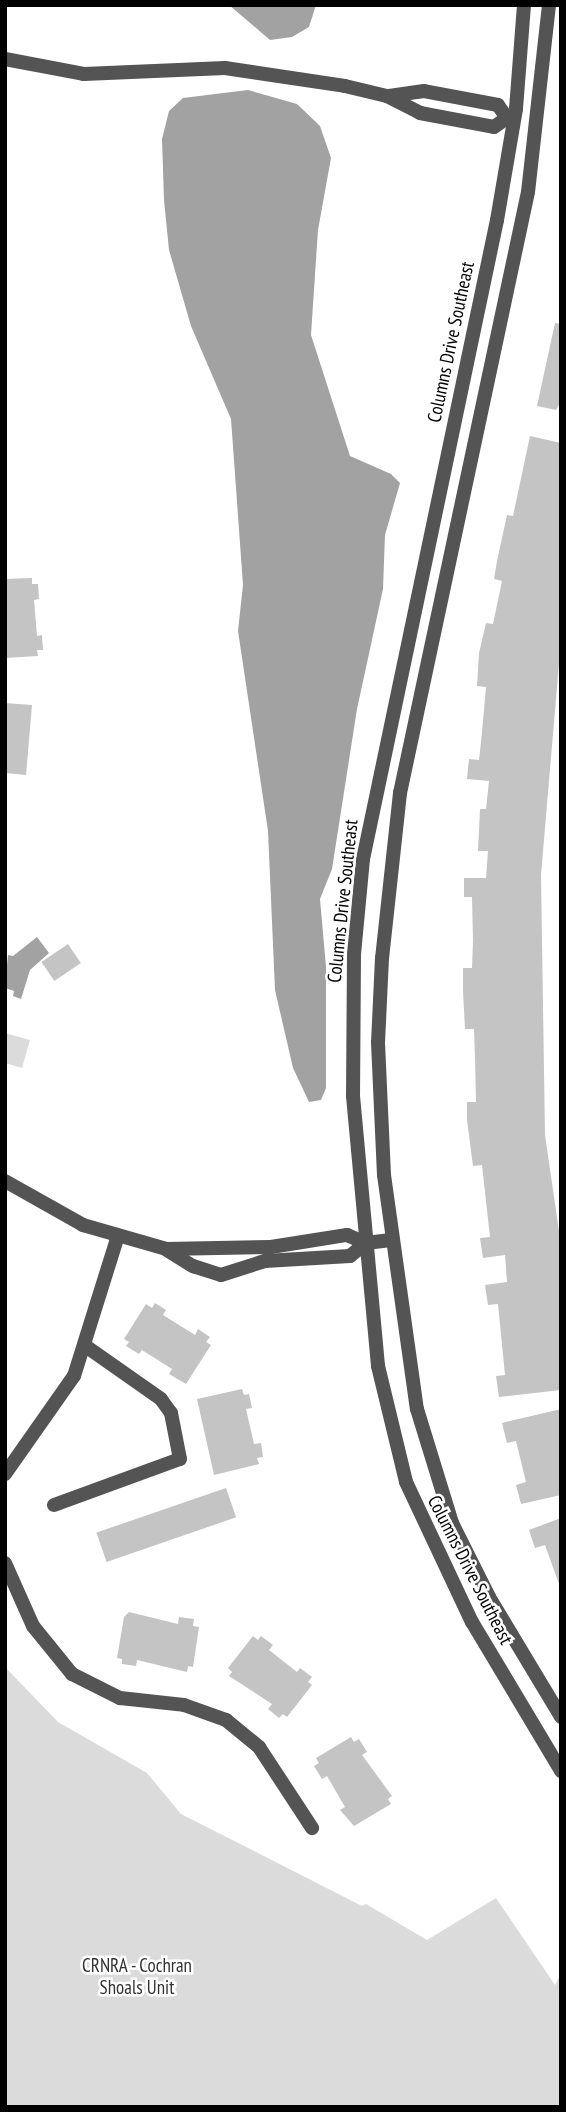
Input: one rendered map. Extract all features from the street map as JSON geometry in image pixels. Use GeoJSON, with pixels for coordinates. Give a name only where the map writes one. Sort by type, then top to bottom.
{"type":"FeatureCollection","features":[{"type":"Feature","properties":{"kind":"street","name":"Columns Drive Southeast"},"geometry":{"type":"LineString","coordinates":[[524,5],[516,109],[497,220],[363,859],[354,954],[352,1048],[378,1366],[405,1482],[472,1622],[561,1771]]}},
{"type":"Feature","properties":{"kind":"street","name":"Columns Drive Southeast"},"geometry":{"type":"LineString","coordinates":[[549,5],[528,191],[395,833],[378,1044],[380,1136],[409,1375],[452,1523],[489,1597],[561,1717]]}},
{"type":"Feature","properties":{"kind":"street"},"geometry":{"type":"LineString","coordinates":[[5,59],[83,74],[225,68],[387,96],[421,113],[494,127],[507,118],[499,105],[425,91],[387,96]]}},
{"type":"Feature","properties":{"kind":"street"},"geometry":{"type":"LineString","coordinates":[[5,1181],[83,1225],[166,1249],[271,1247],[347,1235],[366,1243],[391,1240]]}},
{"type":"Feature","properties":{"kind":"street"},"geometry":{"type":"LineString","coordinates":[[5,1474],[8,1457],[74,1376],[118,1237]]}},
{"type":"Feature","properties":{"kind":"street"},"geometry":{"type":"LineString","coordinates":[[166,1249],[193,1266],[221,1275],[265,1261],[350,1256],[366,1243]]}},
{"type":"Feature","properties":{"kind":"street"},"geometry":{"type":"LineString","coordinates":[[54,1505],[180,1459],[171,1413],[161,1399],[84,1345]]}},
{"type":"Feature","properties":{"kind":"street"},"geometry":{"type":"LineString","coordinates":[[5,1563],[33,1626],[72,1674],[120,1698],[184,1705],[226,1720],[259,1747],[312,1828]]}},
{"type":"Feature","properties":{"kind":"green space"},"geometry":{"type":"Polygon","coordinates":[[[5,1033],[30,1040],[22,1068],[5,1063],[5,1033]]]}},
{"type":"Feature","properties":{"kind":"green space","name":"CRNRA - Cochran Shoals Unit"},"geometry":{"type":"Polygon","coordinates":[[[5,1667],[58,1722],[147,1773],[181,1814],[362,1906],[366,1904],[427,1940],[496,1898],[555,1985],[561,1974],[561,2107],[5,2107],[5,1667]]]}},
{"type":"Feature","properties":{"kind":"shaded area"},"geometry":{"type":"Polygon","coordinates":[[[229,5],[316,5],[309,27],[292,37],[270,40],[229,5]]]}},
{"type":"Feature","properties":{"kind":"shaded area"},"geometry":{"type":"Polygon","coordinates":[[[248,90],[297,104],[320,126],[331,158],[318,230],[311,335],[350,456],[391,474],[400,483],[385,535],[383,589],[357,709],[332,869],[320,899],[326,967],[326,1088],[321,1100],[309,1102],[293,1068],[275,990],[268,831],[238,631],[243,585],[231,419],[191,326],[169,250],[164,200],[162,139],[169,111],[183,98],[248,90]]]}},
{"type":"Feature","properties":{"kind":"shaded area"},"geometry":{"type":"Polygon","coordinates":[[[37,937],[49,953],[30,970],[21,999],[13,996],[14,991],[5,988],[8,955],[13,956],[37,937]]]}},
{"type":"Feature","properties":{"kind":"building"},"geometry":{"type":"Polygon","coordinates":[[[555,323],[561,324],[561,401],[556,410],[537,406],[555,323]]]}},
{"type":"Feature","properties":{"kind":"building"},"geometry":{"type":"Polygon","coordinates":[[[530,436],[561,443],[561,640],[541,875],[545,1135],[561,1245],[561,1390],[499,1397],[496,1376],[505,1375],[498,1304],[488,1305],[485,1285],[507,1282],[505,1255],[483,1258],[480,1238],[490,1237],[482,1165],[473,1166],[467,1120],[467,1102],[476,1102],[475,1058],[474,1029],[465,1029],[463,991],[463,968],[472,968],[473,941],[472,897],[464,897],[464,878],[486,878],[488,851],[478,851],[480,809],[486,809],[489,781],[467,779],[469,759],[479,760],[482,732],[486,687],[477,686],[479,653],[486,623],[493,624],[502,581],[494,579],[497,561],[507,515],[513,516],[530,436]]]}},
{"type":"Feature","properties":{"kind":"building"},"geometry":{"type":"Polygon","coordinates":[[[32,578],[32,584],[38,584],[39,599],[34,600],[37,636],[42,635],[43,650],[37,650],[38,656],[5,658],[5,579],[32,578]]]}},
{"type":"Feature","properties":{"kind":"building"},"geometry":{"type":"Polygon","coordinates":[[[5,703],[32,705],[26,775],[5,773],[5,703]]]}},
{"type":"Feature","properties":{"kind":"building"},"geometry":{"type":"Polygon","coordinates":[[[68,944],[81,963],[54,981],[41,962],[68,944]]]}},
{"type":"Feature","properties":{"kind":"building"},"geometry":{"type":"Polygon","coordinates":[[[155,1303],[166,1310],[163,1315],[195,1335],[198,1329],[210,1337],[206,1342],[211,1345],[186,1384],[169,1374],[172,1369],[142,1350],[139,1354],[126,1346],[129,1342],[124,1339],[146,1304],[152,1308],[155,1303]]]}},
{"type":"Feature","properties":{"kind":"building"},"geometry":{"type":"Polygon","coordinates":[[[242,1389],[244,1395],[249,1394],[252,1408],[246,1409],[254,1444],[261,1443],[263,1457],[257,1458],[259,1464],[214,1475],[197,1399],[242,1389]]]}},
{"type":"Feature","properties":{"kind":"building"},"geometry":{"type":"Polygon","coordinates":[[[561,1409],[561,1495],[521,1504],[516,1485],[526,1482],[516,1441],[507,1443],[502,1423],[561,1409]]]}},
{"type":"Feature","properties":{"kind":"building"},"geometry":{"type":"Polygon","coordinates":[[[226,1488],[236,1517],[107,1562],[96,1533],[226,1488]]]}},
{"type":"Feature","properties":{"kind":"building"},"geometry":{"type":"Polygon","coordinates":[[[561,1518],[559,1584],[545,1545],[535,1548],[529,1530],[561,1518]]]}},
{"type":"Feature","properties":{"kind":"building"},"geometry":{"type":"Polygon","coordinates":[[[129,1612],[178,1624],[179,1617],[194,1619],[193,1626],[199,1627],[193,1667],[188,1666],[187,1672],[137,1660],[136,1666],[122,1664],[122,1659],[117,1658],[124,1617],[129,1612]]]}},
{"type":"Feature","properties":{"kind":"building"},"geometry":{"type":"Polygon","coordinates":[[[253,1636],[258,1640],[261,1636],[273,1645],[269,1650],[297,1672],[300,1668],[312,1677],[308,1682],[312,1685],[287,1717],[283,1714],[279,1718],[268,1709],[272,1704],[229,1676],[232,1672],[228,1668],[253,1636]]]}},
{"type":"Feature","properties":{"kind":"building"},"geometry":{"type":"Polygon","coordinates":[[[351,1737],[354,1742],[359,1739],[367,1752],[362,1755],[392,1796],[388,1799],[391,1804],[354,1826],[340,1810],[345,1807],[327,1776],[322,1779],[314,1766],[319,1763],[316,1758],[351,1737]]]}}]}
